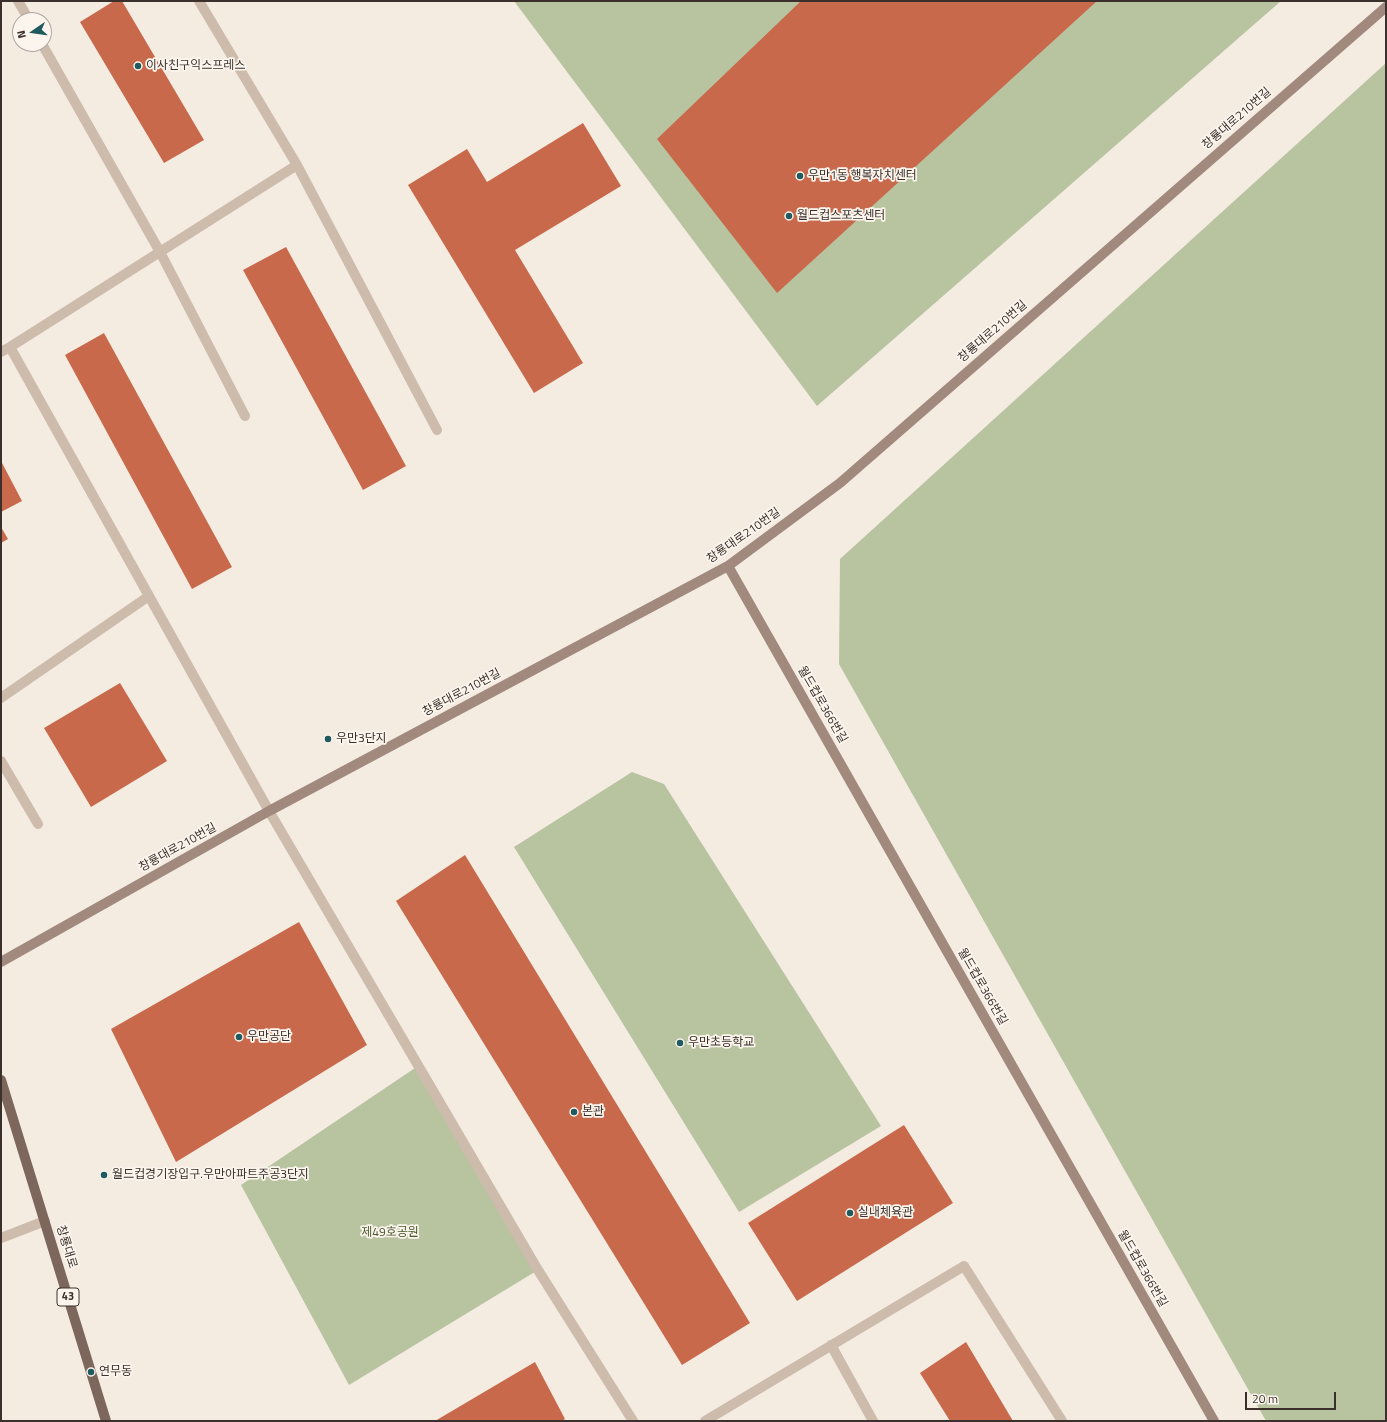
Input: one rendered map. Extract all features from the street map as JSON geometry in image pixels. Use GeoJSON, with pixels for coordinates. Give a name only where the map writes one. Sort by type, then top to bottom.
{"type":"FeatureCollection","features":[{"type":"Feature","properties":{"kind":"main road","name":"창룡대로"},"geometry":{"type":"LineString","coordinates":[[1,1080],[106,1421]]}},
{"type":"Feature","properties":{"kind":"street"},"geometry":{"type":"LineString","coordinates":[[18,1],[24,12]]}},
{"type":"Feature","properties":{"kind":"street"},"geometry":{"type":"LineString","coordinates":[[199,1],[297,165],[437,430]]}},
{"type":"Feature","properties":{"kind":"street","name":"창룡대로210번길"},"geometry":{"type":"LineString","coordinates":[[1,962],[269,811],[728,566],[840,483],[1386,7]]}},
{"type":"Feature","properties":{"kind":"street"},"geometry":{"type":"LineString","coordinates":[[47,52],[160,252],[245,416]]}},
{"type":"Feature","properties":{"kind":"street"},"geometry":{"type":"LineString","coordinates":[[297,165],[5,350],[149,596],[269,811],[538,1270],[633,1421]]}},
{"type":"Feature","properties":{"kind":"street","name":"월드컵로366번길"},"geometry":{"type":"LineString","coordinates":[[728,566],[1214,1421]]}},
{"type":"Feature","properties":{"kind":"street"},"geometry":{"type":"LineString","coordinates":[[1,698],[149,596]]}},
{"type":"Feature","properties":{"kind":"street"},"geometry":{"type":"LineString","coordinates":[[1,761],[38,824]]}},
{"type":"Feature","properties":{"kind":"street"},"geometry":{"type":"LineString","coordinates":[[1,1238],[45,1221]]}},
{"type":"Feature","properties":{"kind":"street"},"geometry":{"type":"LineString","coordinates":[[705,1421],[964,1266],[1062,1421]]}},
{"type":"Feature","properties":{"kind":"street"},"geometry":{"type":"LineString","coordinates":[[831,1345],[873,1421]]}},
{"type":"Feature","properties":{"kind":"green space"},"geometry":{"type":"Polygon","coordinates":[[[514,1],[1281,1],[817,406],[514,1]]]}},
{"type":"Feature","properties":{"kind":"green space"},"geometry":{"type":"Polygon","coordinates":[[[1386,63],[1386,1421],[1266,1421],[839,664],[840,559],[1386,63]]]}},
{"type":"Feature","properties":{"kind":"green space"},"geometry":{"type":"Polygon","coordinates":[[[632,772],[664,784],[881,1126],[739,1212],[514,847],[632,772]]]}},
{"type":"Feature","properties":{"kind":"green space","name":"제49호공원"},"geometry":{"type":"Polygon","coordinates":[[[418,1066],[538,1270],[349,1385],[241,1185],[418,1066]]]}},
{"type":"Feature","properties":{"kind":"building"},"geometry":{"type":"Polygon","coordinates":[[[114,1],[122,1],[204,140],[164,163],[80,22],[114,1]]]}},
{"type":"Feature","properties":{"kind":"building","name":"월드컵스포츠센터"},"geometry":{"type":"Polygon","coordinates":[[[801,1],[1097,1],[777,293],[657,139],[801,1]]]}},
{"type":"Feature","properties":{"kind":"building"},"geometry":{"type":"Polygon","coordinates":[[[583,123],[621,186],[515,250],[583,363],[534,393],[408,185],[467,149],[487,182],[583,123]]]}},
{"type":"Feature","properties":{"kind":"building"},"geometry":{"type":"Polygon","coordinates":[[[286,247],[406,466],[363,490],[243,270],[286,247]]]}},
{"type":"Feature","properties":{"kind":"building"},"geometry":{"type":"Polygon","coordinates":[[[104,333],[232,567],[192,589],[65,355],[104,333]]]}},
{"type":"Feature","properties":{"kind":"building"},"geometry":{"type":"Polygon","coordinates":[[[1,461],[22,501],[1,512],[1,461]]]}},
{"type":"Feature","properties":{"kind":"building"},"geometry":{"type":"Polygon","coordinates":[[[1,527],[8,539],[1,543],[1,527]]]}},
{"type":"Feature","properties":{"kind":"building"},"geometry":{"type":"Polygon","coordinates":[[[120,683],[167,761],[91,807],[44,728],[120,683]]]}},
{"type":"Feature","properties":{"kind":"building","name":"본관"},"geometry":{"type":"Polygon","coordinates":[[[465,855],[750,1323],[682,1365],[396,901],[465,855]]]}},
{"type":"Feature","properties":{"kind":"building","name":"우만공단"},"geometry":{"type":"Polygon","coordinates":[[[299,922],[367,1045],[176,1162],[111,1029],[299,922]]]}},
{"type":"Feature","properties":{"kind":"building","name":"실내체육관"},"geometry":{"type":"Polygon","coordinates":[[[904,1125],[953,1203],[797,1301],[748,1223],[904,1125]]]}},
{"type":"Feature","properties":{"kind":"building"},"geometry":{"type":"Polygon","coordinates":[[[966,1342],[1013,1421],[950,1421],[920,1373],[966,1342]]]}},
{"type":"Feature","properties":{"kind":"building"},"geometry":{"type":"Polygon","coordinates":[[[535,1362],[565,1419],[562,1421],[435,1421],[535,1362]]]}},
{"type":"Feature","properties":{"kind":"place","name":"이사친구익스프레스"},"geometry":{"type":"Point","coordinates":[138,66]}},
{"type":"Feature","properties":{"kind":"place","name":"우만1동 행복자치센터"},"geometry":{"type":"Point","coordinates":[800,176]}},
{"type":"Feature","properties":{"kind":"place","name":"월드컵스포츠센터"},"geometry":{"type":"Point","coordinates":[789,216]}},
{"type":"Feature","properties":{"kind":"place","name":"우만3단지"},"geometry":{"type":"Point","coordinates":[328,739]}},
{"type":"Feature","properties":{"kind":"place","name":"우만공단"},"geometry":{"type":"Point","coordinates":[239,1037]}},
{"type":"Feature","properties":{"kind":"place","name":"우만초등학교"},"geometry":{"type":"Point","coordinates":[680,1043]}},
{"type":"Feature","properties":{"kind":"place","name":"본관"},"geometry":{"type":"Point","coordinates":[574,1112]}},
{"type":"Feature","properties":{"kind":"place","name":"월드컵경기장입구.우만아파트주공3단지"},"geometry":{"type":"Point","coordinates":[104,1175]}},
{"type":"Feature","properties":{"kind":"place","name":"실내체육관"},"geometry":{"type":"Point","coordinates":[850,1213]}},
{"type":"Feature","properties":{"kind":"place","name":"연무동"},"geometry":{"type":"Point","coordinates":[91,1372]}}]}
